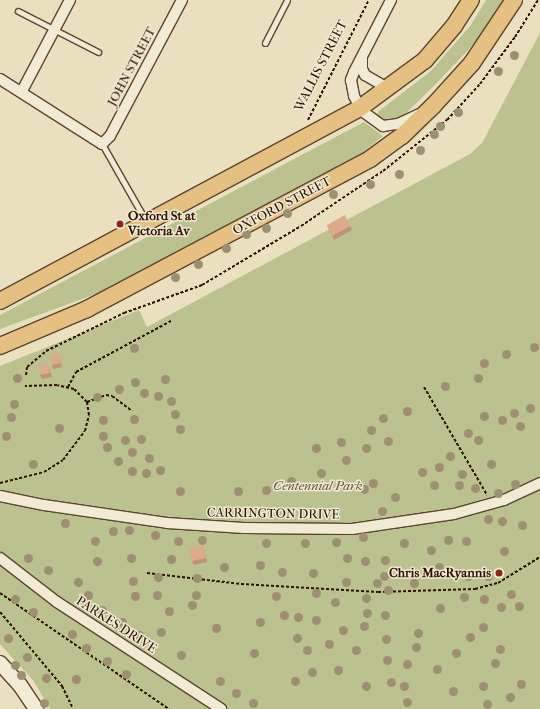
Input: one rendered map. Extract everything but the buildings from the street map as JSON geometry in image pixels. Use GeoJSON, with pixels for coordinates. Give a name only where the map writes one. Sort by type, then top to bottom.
{"type":"FeatureCollection","features":[{"type":"Feature","properties":{"kind":"main road"},"geometry":{"type":"LineString","coordinates":[[0,301],[148,224],[360,108],[389,89],[425,60],[440,44],[471,0]]}},
{"type":"Feature","properties":{"kind":"main road","name":"OXFORD STREET"},"geometry":{"type":"LineString","coordinates":[[4,345],[87,309],[370,159],[402,136],[433,106],[472,63],[514,0]]}},
{"type":"Feature","properties":{"kind":"street"},"geometry":{"type":"LineString","coordinates":[[22,91],[70,0]]}},
{"type":"Feature","properties":{"kind":"street","name":"JOHN STREET"},"geometry":{"type":"LineString","coordinates":[[102,144],[110,136],[182,0]]}},
{"type":"Feature","properties":{"kind":"street"},"geometry":{"type":"LineString","coordinates":[[391,0],[352,80],[354,96],[360,108],[383,126],[388,127],[433,106]]}},
{"type":"Feature","properties":{"kind":"street"},"geometry":{"type":"LineString","coordinates":[[362,57],[362,69],[366,75],[389,89]]}},
{"type":"Feature","properties":{"kind":"street"},"geometry":{"type":"LineString","coordinates":[[1,83],[22,91],[102,144]]}},
{"type":"Feature","properties":{"kind":"street","name":"CARRINGTON DRIVE"},"geometry":{"type":"LineString","coordinates":[[0,496],[44,505],[167,523],[244,528],[352,529],[454,514],[492,504],[521,493],[540,482]]}},
{"type":"Feature","properties":{"kind":"street","name":"PARKES DRIVE"},"geometry":{"type":"LineString","coordinates":[[0,558],[57,602],[221,709]]}},
{"type":"Feature","properties":{"kind":"street"},"geometry":{"type":"LineString","coordinates":[[0,663],[20,684],[36,709]]}},
{"type":"Feature","properties":{"kind":"lane"},"geometry":{"type":"LineString","coordinates":[[265,44],[287,0]]}},
{"type":"Feature","properties":{"kind":"lane"},"geometry":{"type":"LineString","coordinates":[[18,11],[98,52]]}},
{"type":"Feature","properties":{"kind":"lane"},"geometry":{"type":"LineString","coordinates":[[102,144],[148,224]]}},
{"type":"Feature","properties":{"kind":"path","name":"WALLIS STREET"},"geometry":{"type":"LineString","coordinates":[[307,122],[369,0]]}},
{"type":"Feature","properties":{"kind":"path"},"geometry":{"type":"LineString","coordinates":[[68,388],[76,372],[170,321]]}},
{"type":"Feature","properties":{"kind":"path"},"geometry":{"type":"LineString","coordinates":[[0,483],[44,472],[63,460],[85,431],[89,416],[87,402],[74,389],[25,386]]}},
{"type":"Feature","properties":{"kind":"path"},"geometry":{"type":"LineString","coordinates":[[424,387],[492,504]]}},
{"type":"Feature","properties":{"kind":"path"},"geometry":{"type":"LineString","coordinates":[[87,402],[106,395],[112,396],[132,411]]}},
{"type":"Feature","properties":{"kind":"path"},"geometry":{"type":"LineString","coordinates":[[147,573],[242,584],[378,592],[475,589],[498,583],[540,557]]}},
{"type":"Feature","properties":{"kind":"path"},"geometry":{"type":"LineString","coordinates":[[0,593],[169,709]]}},
{"type":"Feature","properties":{"kind":"path"},"geometry":{"type":"LineString","coordinates":[[0,612],[62,686],[73,709]]}},
{"type":"Feature","properties":{"kind":"green space"},"geometry":{"type":"Polygon","coordinates":[[[486,0],[504,0],[486,31],[436,84],[400,119],[385,122],[377,116],[379,111],[431,71],[471,25],[486,0]]]}},
{"type":"Feature","properties":{"kind":"green space","name":"Centennial Park"},"geometry":{"type":"Polygon","coordinates":[[[540,33],[540,709],[50,709],[33,680],[0,644],[0,366],[139,310],[147,327],[470,154],[482,143],[540,33]]]}},
{"type":"Feature","properties":{"kind":"green space"},"geometry":{"type":"Polygon","coordinates":[[[364,122],[383,136],[360,155],[112,288],[0,329],[0,315],[364,122]]]}},
{"type":"Feature","properties":{"kind":"place","name":"Oxford St at Victoria Av"},"geometry":{"type":"Point","coordinates":[120,224]}},
{"type":"Feature","properties":{"kind":"place","name":"Chris MacRyannis"},"geometry":{"type":"Point","coordinates":[499,573]}}]}
